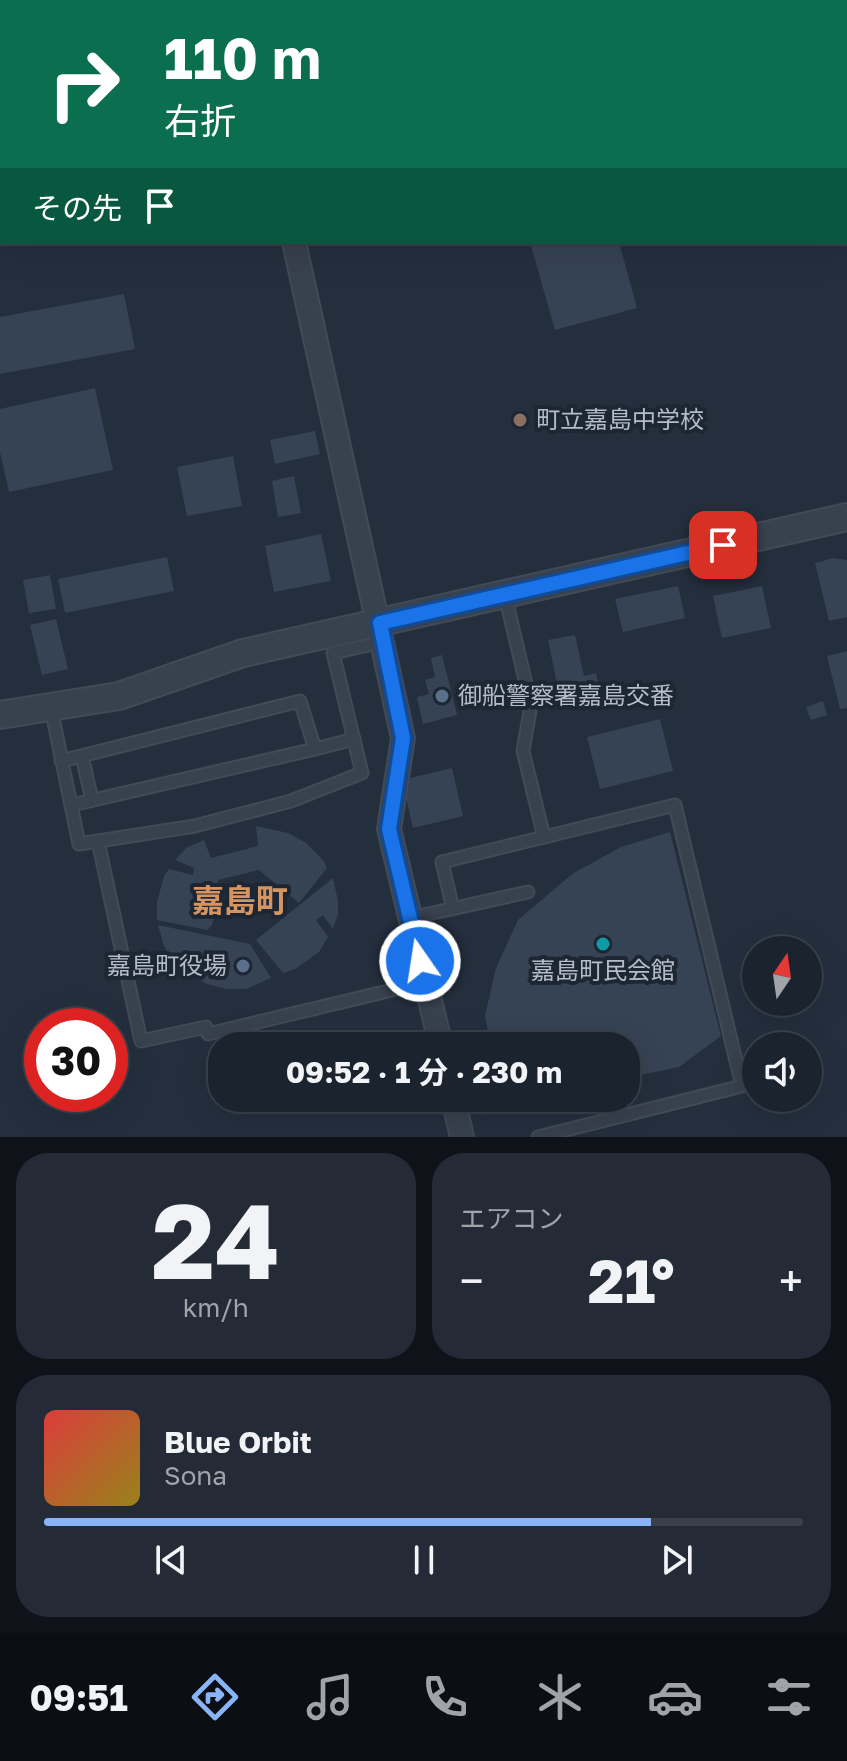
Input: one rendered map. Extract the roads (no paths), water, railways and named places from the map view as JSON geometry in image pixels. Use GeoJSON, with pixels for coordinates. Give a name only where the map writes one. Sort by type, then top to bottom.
{"type":"FeatureCollection","features":[{"type":"Feature","properties":{"kind":"street"},"geometry":{"type":"LineString","coordinates":[[294,244],[403,738],[389,829],[438,1032]]}},
{"type":"Feature","properties":{"kind":"street"},"geometry":{"type":"LineString","coordinates":[[0,715],[119,696],[243,653],[381,633],[505,595],[847,517]]}},
{"type":"Feature","properties":{"kind":"street"},"geometry":{"type":"LineString","coordinates":[[456,1112],[462,1137]]}},
{"type":"Feature","properties":{"kind":"lane"},"geometry":{"type":"LineString","coordinates":[[505,595],[531,705],[523,751],[544,837]]}},
{"type":"Feature","properties":{"kind":"lane"},"geometry":{"type":"LineString","coordinates":[[51,708],[79,844],[195,826],[291,801],[362,773],[333,653],[381,633]]}},
{"type":"Feature","properties":{"kind":"lane"},"geometry":{"type":"LineString","coordinates":[[61,761],[300,701],[315,749]]}},
{"type":"Feature","properties":{"kind":"lane"},"geometry":{"type":"LineString","coordinates":[[72,805],[354,739]]}},
{"type":"Feature","properties":{"kind":"lane"},"geometry":{"type":"LineString","coordinates":[[82,756],[92,800]]}},
{"type":"Feature","properties":{"kind":"lane"},"geometry":{"type":"LineString","coordinates":[[453,909],[442,862],[675,805],[742,1086],[538,1137]]}},
{"type":"Feature","properties":{"kind":"lane"},"geometry":{"type":"LineString","coordinates":[[98,841],[141,1041],[206,1027],[208,1034],[426,982]]}},
{"type":"Feature","properties":{"kind":"lane"},"geometry":{"type":"LineString","coordinates":[[410,918],[528,892]]}},
{"type":"Feature","properties":{"kind":"place","name":"町立嘉島中学校"},"geometry":{"type":"Point","coordinates":[520,420]}},
{"type":"Feature","properties":{"kind":"place","name":"御船警察署嘉島交番"},"geometry":{"type":"Point","coordinates":[442,696]}},
{"type":"Feature","properties":{"kind":"place","name":"嘉島町民会館"},"geometry":{"type":"Point","coordinates":[603,944]}},
{"type":"Feature","properties":{"kind":"place","name":"嘉島町役場"},"geometry":{"type":"Point","coordinates":[243,966]}},
{"type":"Feature","properties":{"kind":"district","name":"嘉島町"},"geometry":{"type":"Point","coordinates":[240,901]}}]}
